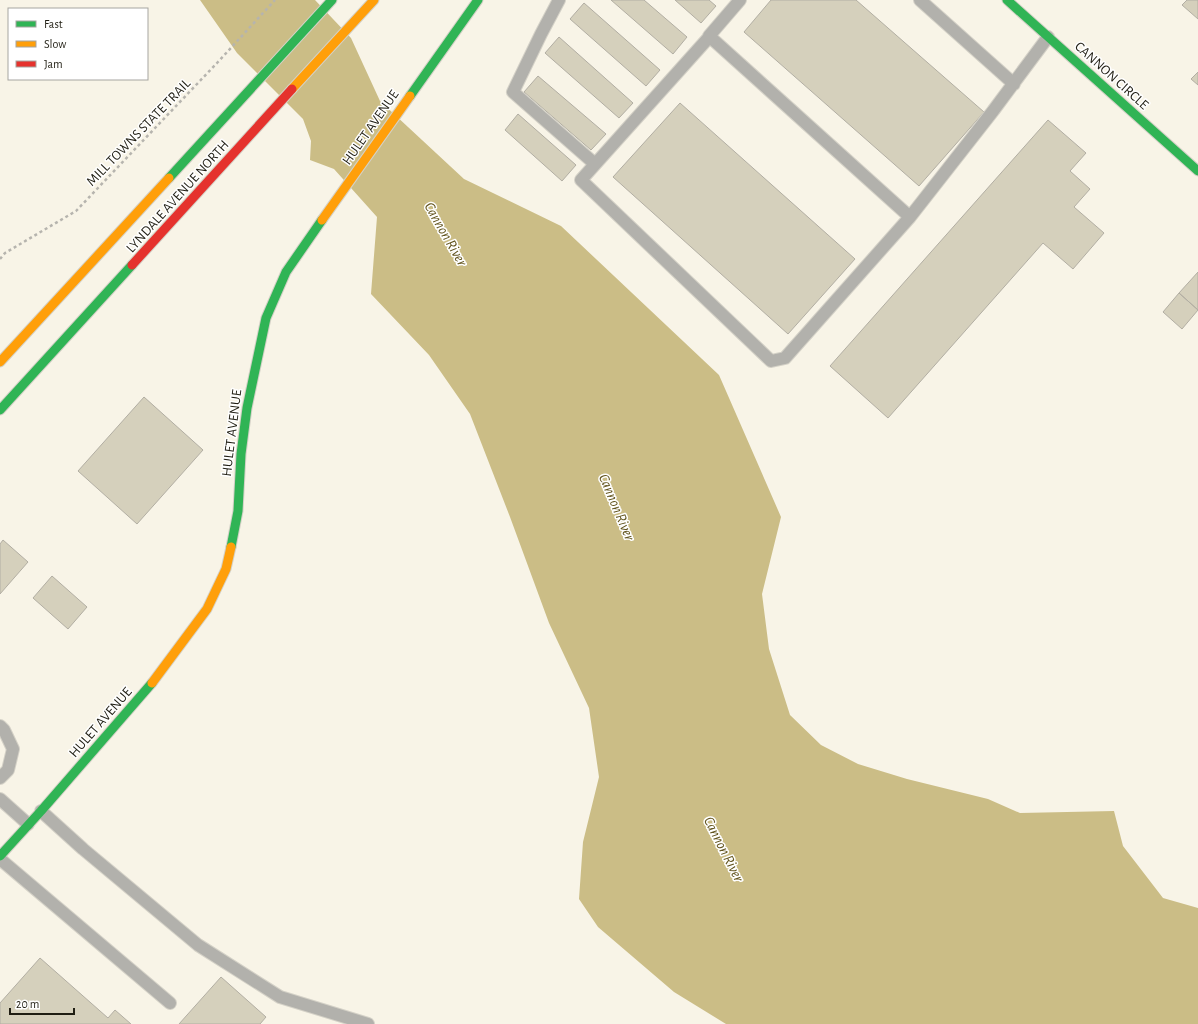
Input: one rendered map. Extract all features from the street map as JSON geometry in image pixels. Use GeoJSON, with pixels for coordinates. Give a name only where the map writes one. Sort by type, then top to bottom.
{"type":"FeatureCollection","features":[{"type":"Feature","properties":{"kind":"main road","name":"LYNDALE AVENUE NORTH"},"geometry":{"type":"LineString","coordinates":[[0,362],[332,0]]}},
{"type":"Feature","properties":{"kind":"main road","name":"LYNDALE AVENUE NORTH"},"geometry":{"type":"LineString","coordinates":[[0,410],[374,0]]}},
{"type":"Feature","properties":{"kind":"main road","name":"HULET AVENUE"},"geometry":{"type":"LineString","coordinates":[[0,857],[152,683],[207,609],[226,569],[238,511],[241,454],[247,408],[266,318],[286,272],[406,99],[478,0]]}},
{"type":"Feature","properties":{"kind":"main road","name":"CANNON CIRCLE"},"geometry":{"type":"LineString","coordinates":[[1007,0],[1198,171]]}},
{"type":"Feature","properties":{"kind":"lane"},"geometry":{"type":"LineString","coordinates":[[559,0],[513,92],[595,164]]}},
{"type":"Feature","properties":{"kind":"lane"},"geometry":{"type":"LineString","coordinates":[[740,0],[711,35],[581,180],[771,361],[785,358],[910,217],[1014,84],[1048,37]]}},
{"type":"Feature","properties":{"kind":"lane"},"geometry":{"type":"LineString","coordinates":[[920,0],[1014,84]]}},
{"type":"Feature","properties":{"kind":"lane"},"geometry":{"type":"LineString","coordinates":[[711,35],[710,36],[910,217]]}},
{"type":"Feature","properties":{"kind":"lane"},"geometry":{"type":"LineString","coordinates":[[0,726],[4,730],[13,749],[8,770],[0,778]]}},
{"type":"Feature","properties":{"kind":"lane"},"geometry":{"type":"LineString","coordinates":[[0,799],[28,824]]}},
{"type":"Feature","properties":{"kind":"lane"},"geometry":{"type":"LineString","coordinates":[[41,811],[83,849],[198,945],[280,997],[368,1024]]}},
{"type":"Feature","properties":{"kind":"lane"},"geometry":{"type":"LineString","coordinates":[[0,857],[170,1002]]}},
{"type":"Feature","properties":{"kind":"path","name":"MILL TOWNS STATE TRAIL"},"geometry":{"type":"LineString","coordinates":[[0,258],[76,211],[217,64],[275,0]]}},
{"type":"Feature","properties":{"kind":"water","name":"Cannon River"},"geometry":{"type":"Polygon","coordinates":[[[200,0],[315,0],[351,38],[380,101],[464,179],[561,226],[719,375],[781,517],[762,594],[769,649],[790,715],[821,745],[858,764],[907,779],[988,799],[1020,813],[1114,811],[1123,846],[1163,898],[1198,908],[1198,1024],[726,1024],[674,992],[598,927],[579,899],[583,842],[599,777],[589,708],[549,623],[470,414],[429,355],[371,294],[377,217],[334,169],[310,160],[311,141],[303,119],[237,53],[200,0]]]}},
{"type":"Feature","properties":{"kind":"building"},"geometry":{"type":"Polygon","coordinates":[[[611,0],[644,0],[687,37],[673,54],[611,0]]]}},
{"type":"Feature","properties":{"kind":"building"},"geometry":{"type":"Polygon","coordinates":[[[675,0],[709,0],[716,6],[701,23],[675,0]]]}},
{"type":"Feature","properties":{"kind":"building"},"geometry":{"type":"Polygon","coordinates":[[[771,0],[856,0],[984,112],[919,186],[744,32],[771,0]]]}},
{"type":"Feature","properties":{"kind":"building"},"geometry":{"type":"Polygon","coordinates":[[[1187,0],[1198,0],[1198,19],[1182,5],[1187,0]]]}},
{"type":"Feature","properties":{"kind":"building"},"geometry":{"type":"Polygon","coordinates":[[[584,3],[660,70],[646,86],[570,19],[584,3]]]}},
{"type":"Feature","properties":{"kind":"building"},"geometry":{"type":"Polygon","coordinates":[[[559,37],[633,103],[619,118],[545,53],[559,37]]]}},
{"type":"Feature","properties":{"kind":"building"},"geometry":{"type":"Polygon","coordinates":[[[1198,72],[1198,85],[1191,79],[1198,72]]]}},
{"type":"Feature","properties":{"kind":"building"},"geometry":{"type":"Polygon","coordinates":[[[538,76],[606,134],[591,150],[524,92],[538,76]]]}},
{"type":"Feature","properties":{"kind":"building"},"geometry":{"type":"Polygon","coordinates":[[[680,103],[855,259],[788,334],[613,177],[680,103]]]}},
{"type":"Feature","properties":{"kind":"building"},"geometry":{"type":"Polygon","coordinates":[[[518,114],[576,165],[562,181],[505,130],[518,114]]]}},
{"type":"Feature","properties":{"kind":"building"},"geometry":{"type":"Polygon","coordinates":[[[1048,120],[1086,153],[1070,171],[1090,189],[1074,207],[1104,233],[1073,269],[1043,243],[888,418],[830,366],[1048,120]]]}},
{"type":"Feature","properties":{"kind":"building"},"geometry":{"type":"Polygon","coordinates":[[[1198,272],[1198,310],[1179,293],[1198,272]]]}},
{"type":"Feature","properties":{"kind":"building"},"geometry":{"type":"Polygon","coordinates":[[[1179,293],[1198,310],[1182,329],[1163,312],[1179,293]]]}},
{"type":"Feature","properties":{"kind":"building"},"geometry":{"type":"Polygon","coordinates":[[[144,397],[203,450],[137,524],[78,471],[144,397]]]}},
{"type":"Feature","properties":{"kind":"building"},"geometry":{"type":"Polygon","coordinates":[[[3,540],[28,562],[0,594],[0,544],[3,540]]]}},
{"type":"Feature","properties":{"kind":"building"},"geometry":{"type":"Polygon","coordinates":[[[52,576],[87,607],[68,629],[33,598],[52,576]]]}},
{"type":"Feature","properties":{"kind":"building"},"geometry":{"type":"Polygon","coordinates":[[[40,958],[108,1018],[115,1010],[131,1024],[0,1024],[0,1003],[40,958]]]}},
{"type":"Feature","properties":{"kind":"building"},"geometry":{"type":"Polygon","coordinates":[[[221,977],[266,1017],[260,1024],[179,1024],[221,977]]]}},
{"type":"Feature","properties":{"kind":"traffic: fast"},"geometry":{"type":"LineString","coordinates":[[169,178],[332,0]]}},
{"type":"Feature","properties":{"kind":"traffic: fast"},"geometry":{"type":"LineString","coordinates":[[410,96],[478,0]]}},
{"type":"Feature","properties":{"kind":"traffic: fast"},"geometry":{"type":"LineString","coordinates":[[1007,0],[1198,171]]}},
{"type":"Feature","properties":{"kind":"traffic: fast"},"geometry":{"type":"LineString","coordinates":[[231,547],[238,511],[241,454],[247,408],[266,318],[286,272],[322,220]]}},
{"type":"Feature","properties":{"kind":"traffic: fast"},"geometry":{"type":"LineString","coordinates":[[0,410],[132,265]]}},
{"type":"Feature","properties":{"kind":"traffic: fast"},"geometry":{"type":"LineString","coordinates":[[0,856],[152,683]]}},
{"type":"Feature","properties":{"kind":"traffic: slow"},"geometry":{"type":"LineString","coordinates":[[292,89],[374,0]]}},
{"type":"Feature","properties":{"kind":"traffic: slow"},"geometry":{"type":"LineString","coordinates":[[322,220],[410,96]]}},
{"type":"Feature","properties":{"kind":"traffic: slow"},"geometry":{"type":"LineString","coordinates":[[0,362],[169,178]]}},
{"type":"Feature","properties":{"kind":"traffic: slow"},"geometry":{"type":"LineString","coordinates":[[152,683],[207,609],[226,569],[231,547]]}},
{"type":"Feature","properties":{"kind":"traffic: jam"},"geometry":{"type":"LineString","coordinates":[[132,265],[292,89]]}}]}
